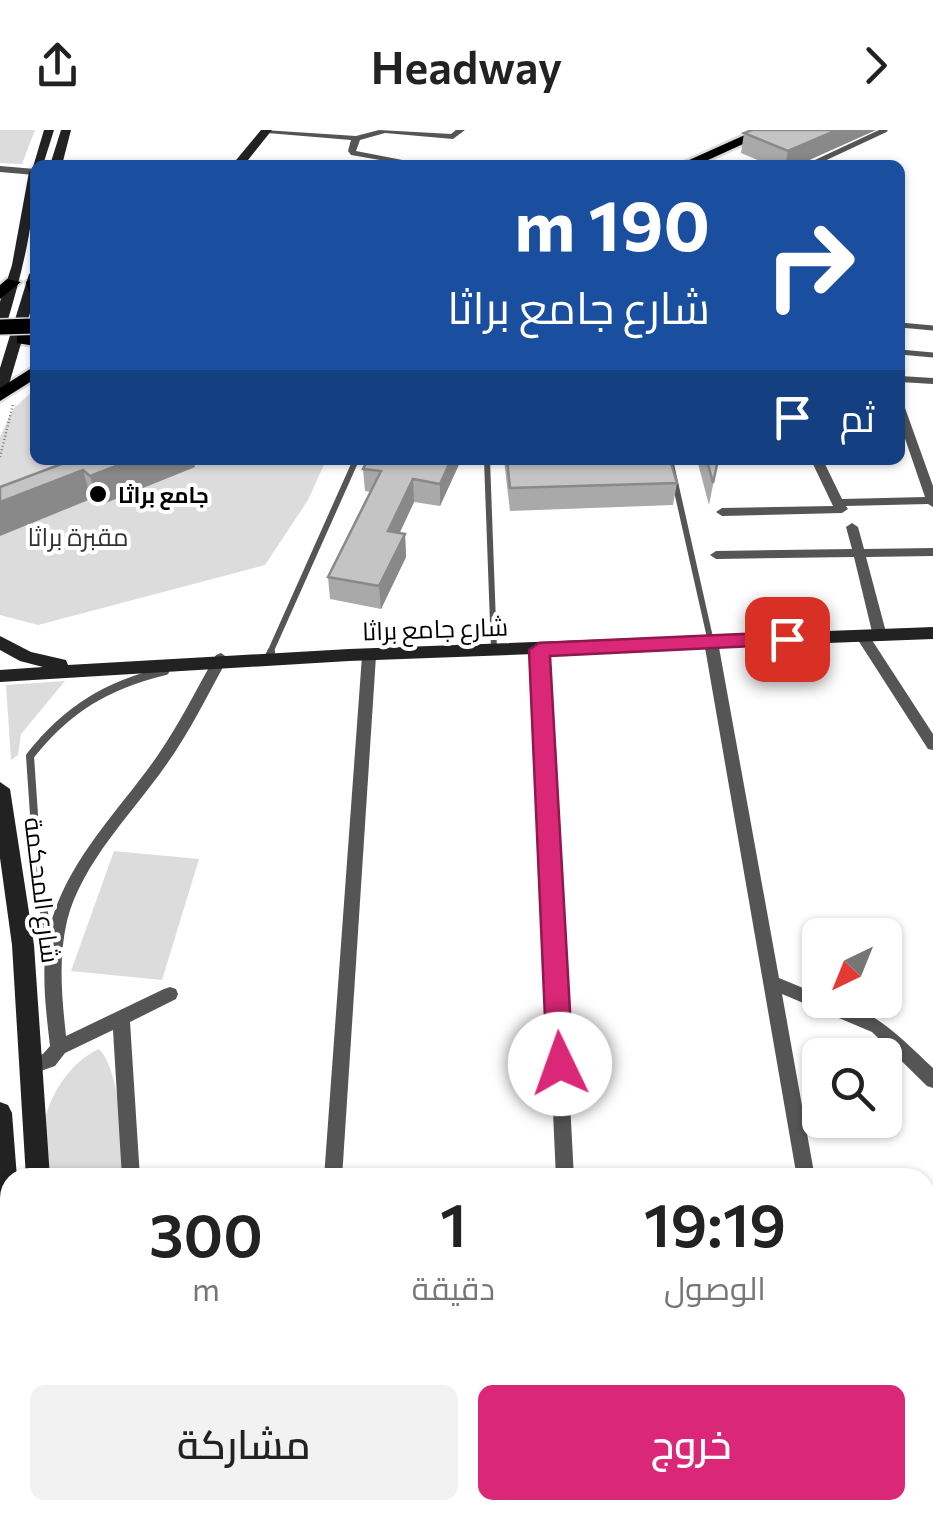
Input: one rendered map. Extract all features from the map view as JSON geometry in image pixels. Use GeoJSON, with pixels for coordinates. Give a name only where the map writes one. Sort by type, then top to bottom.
{"type":"FeatureCollection","features":[{"type":"Feature","properties":{"kind":"main road"},"geometry":{"type":"LineString","coordinates":[[39,160],[50,130]]}},
{"type":"Feature","properties":{"kind":"main road"},"geometry":{"type":"LineString","coordinates":[[57,160],[66,130]]}},
{"type":"Feature","properties":{"kind":"main road"},"geometry":{"type":"LineString","coordinates":[[242,160],[267,130]]}},
{"type":"Feature","properties":{"kind":"main road"},"geometry":{"type":"LineString","coordinates":[[697,160],[767,130]]}},
{"type":"Feature","properties":{"kind":"main road"},"geometry":{"type":"LineString","coordinates":[[711,160],[779,130]]}},
{"type":"Feature","properties":{"kind":"main road"},"geometry":{"type":"LineString","coordinates":[[17,329],[6,288],[30,192]]}},
{"type":"Feature","properties":{"kind":"main road"},"geometry":{"type":"LineString","coordinates":[[6,394],[17,329],[30,293]]}},
{"type":"Feature","properties":{"kind":"main road"},"geometry":{"type":"LineString","coordinates":[[6,394],[30,375]]}},
{"type":"Feature","properties":{"kind":"main road","name":"شارع جامع براثا"},"geometry":{"type":"LineString","coordinates":[[0,676],[221,658],[933,634]]}},
{"type":"Feature","properties":{"kind":"main road"},"geometry":{"type":"LineString","coordinates":[[0,642],[26,656],[96,668]]}},
{"type":"Feature","properties":{"kind":"main road","name":"شارع المحكمة"},"geometry":{"type":"LineString","coordinates":[[0,789],[23,945],[37,1168]]}},
{"type":"Feature","properties":{"kind":"main road"},"geometry":{"type":"LineString","coordinates":[[0,1113],[4,1168]]}},
{"type":"Feature","properties":{"kind":"street"},"geometry":{"type":"LineString","coordinates":[[267,130],[356,138],[386,131],[453,137],[462,130]]}},
{"type":"Feature","properties":{"kind":"street"},"geometry":{"type":"LineString","coordinates":[[356,138],[354,153],[395,160]]}},
{"type":"Feature","properties":{"kind":"street"},"geometry":{"type":"LineString","coordinates":[[0,169],[30,168]]}},
{"type":"Feature","properties":{"kind":"street"},"geometry":{"type":"LineString","coordinates":[[905,380],[933,380]]}},
{"type":"Feature","properties":{"kind":"street"},"geometry":{"type":"LineString","coordinates":[[722,512],[932,501],[905,429]]}},
{"type":"Feature","properties":{"kind":"street"},"geometry":{"type":"LineString","coordinates":[[905,458],[917,458]]}},
{"type":"Feature","properties":{"kind":"street"},"geometry":{"type":"LineString","coordinates":[[820,465],[850,526],[860,556],[872,636],[933,745]]}},
{"type":"Feature","properties":{"kind":"street"},"geometry":{"type":"LineString","coordinates":[[716,555],[933,552]]}},
{"type":"Feature","properties":{"kind":"street"},"geometry":{"type":"LineString","coordinates":[[710,642],[804,1168]]}},
{"type":"Feature","properties":{"kind":"street"},"geometry":{"type":"LineString","coordinates":[[539,650],[565,1168]]}},
{"type":"Feature","properties":{"kind":"street"},"geometry":{"type":"LineString","coordinates":[[334,1168],[369,656]]}},
{"type":"Feature","properties":{"kind":"street"},"geometry":{"type":"LineString","coordinates":[[58,1048],[51,956],[57,922],[73,882],[114,820],[164,758],[221,658]]}},
{"type":"Feature","properties":{"kind":"street"},"geometry":{"type":"LineString","coordinates":[[771,982],[878,1028],[933,1080]]}},
{"type":"Feature","properties":{"kind":"street"},"geometry":{"type":"LineString","coordinates":[[29,1067],[49,1060],[58,1048],[170,994]]}},
{"type":"Feature","properties":{"kind":"street"},"geometry":{"type":"LineString","coordinates":[[120,1019],[130,1168]]}},
{"type":"Feature","properties":{"kind":"lane"},"geometry":{"type":"LineString","coordinates":[[821,160],[886,130]]}},
{"type":"Feature","properties":{"kind":"lane"},"geometry":{"type":"LineString","coordinates":[[905,325],[933,328]]}},
{"type":"Feature","properties":{"kind":"lane"},"geometry":{"type":"LineString","coordinates":[[905,352],[933,355]]}},
{"type":"Feature","properties":{"kind":"lane"},"geometry":{"type":"LineString","coordinates":[[269,656],[354,465]]}},
{"type":"Feature","properties":{"kind":"lane"},"geometry":{"type":"LineString","coordinates":[[488,465],[494,650]]}},
{"type":"Feature","properties":{"kind":"lane"},"geometry":{"type":"LineString","coordinates":[[671,465],[710,642]]}},
{"type":"Feature","properties":{"kind":"lane"},"geometry":{"type":"LineString","coordinates":[[51,956],[38,873],[30,756],[83,699],[107,686],[221,658]]}},
{"type":"Feature","properties":{"kind":"path"},"geometry":{"type":"LineString","coordinates":[[0,457],[6,394]]}},
{"type":"Feature","properties":{"kind":"green space"},"geometry":{"type":"Polygon","coordinates":[[[0,130],[35,130],[22,164],[0,163],[0,130]]]}},
{"type":"Feature","properties":{"kind":"green space","name":"مقبرة براثا"},"geometry":{"type":"Polygon","coordinates":[[[30,394],[30,465],[324,465],[308,500],[265,565],[38,625],[0,615],[0,437],[13,409],[30,394]]]}},
{"type":"Feature","properties":{"kind":"green space"},"geometry":{"type":"Polygon","coordinates":[[[65,681],[21,734],[18,755],[11,760],[6,685],[65,681]]]}},
{"type":"Feature","properties":{"kind":"green space"},"geometry":{"type":"Polygon","coordinates":[[[114,851],[199,859],[162,980],[71,971],[114,851]]]}},
{"type":"Feature","properties":{"kind":"green space"},"geometry":{"type":"Polygon","coordinates":[[[99,1049],[112,1074],[124,1168],[47,1168],[44,1136],[49,1106],[61,1082],[99,1049]]]}},
{"type":"Feature","properties":{"kind":"building"},"geometry":{"type":"Polygon","coordinates":[[[837,130],[788,151],[744,133],[837,130]]]}},
{"type":"Feature","properties":{"kind":"building"},"geometry":{"type":"Polygon","coordinates":[[[59,465],[119,465],[90,476],[83,470],[0,502],[0,487],[59,465]]]}},
{"type":"Feature","properties":{"kind":"building"},"geometry":{"type":"Polygon","coordinates":[[[365,465],[449,465],[440,484],[413,479],[388,531],[405,534],[379,586],[328,577],[381,471],[363,469],[365,465]]]}},
{"type":"Feature","properties":{"kind":"building"},"geometry":{"type":"Polygon","coordinates":[[[508,465],[672,465],[677,483],[510,488],[508,465]]]}},
{"type":"Feature","properties":{"kind":"building"},"geometry":{"type":"Polygon","coordinates":[[[708,465],[717,465],[713,483],[708,465]]]}},
{"type":"Feature","properties":{"kind":"place","name":"جامع براثا"},"geometry":{"type":"Point","coordinates":[98,494]}},
{"type":"Feature","properties":{"kind":"route"},"geometry":{"type":"LineString","coordinates":[[560,1064],[539,650],[787,639]]}}]}
